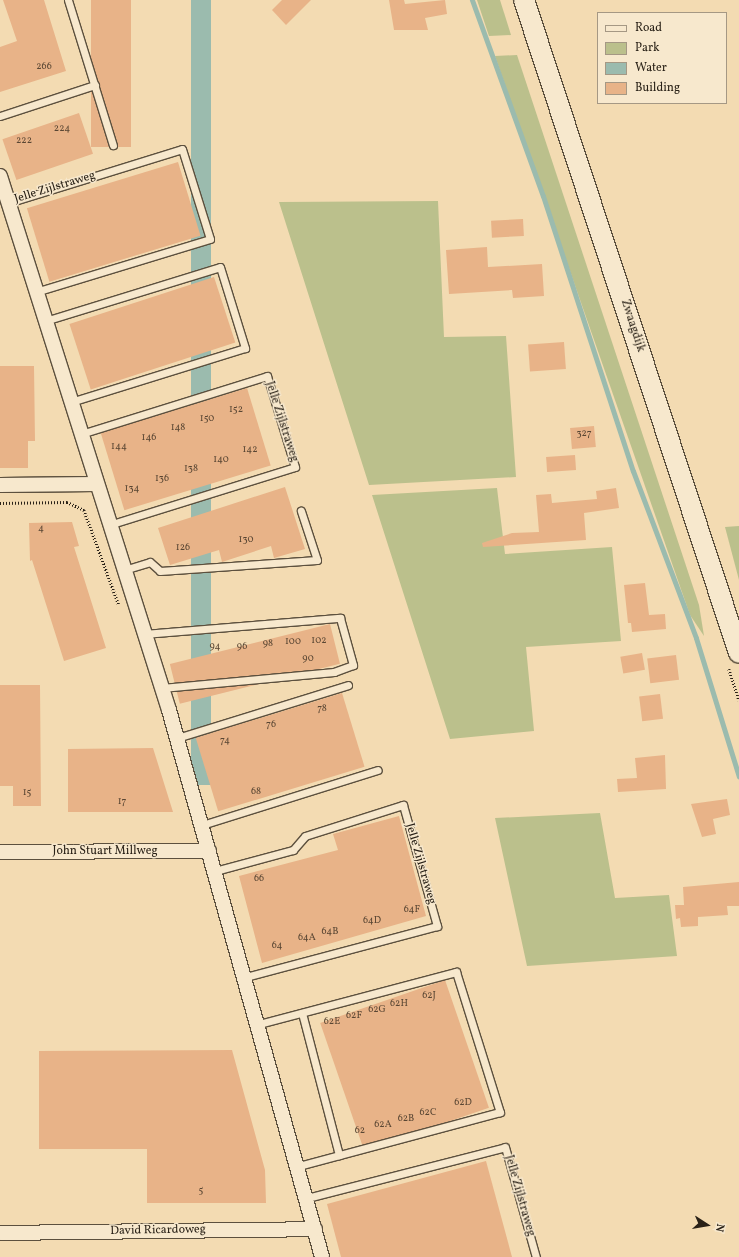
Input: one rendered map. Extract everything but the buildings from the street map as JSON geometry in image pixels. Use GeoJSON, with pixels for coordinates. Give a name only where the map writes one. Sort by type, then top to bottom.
{"type":"FeatureCollection","features":[{"type":"Feature","properties":{"kind":"street","name":"Zwaagdijk"},"geometry":{"type":"LineString","coordinates":[[524,0],[739,653]]}},
{"type":"Feature","properties":{"kind":"street","name":"Jelle Zijlstraweg"},"geometry":{"type":"LineString","coordinates":[[0,176],[177,738],[259,1024],[322,1257]]}},
{"type":"Feature","properties":{"kind":"street"},"geometry":{"type":"LineString","coordinates":[[0,485],[96,484]]}},
{"type":"Feature","properties":{"kind":"street","name":"John Stuart Millweg"},"geometry":{"type":"LineString","coordinates":[[0,852],[209,851]]}},
{"type":"Feature","properties":{"kind":"street","name":"David Ricardoweg"},"geometry":{"type":"LineString","coordinates":[[0,1233],[315,1229]]}},
{"type":"Feature","properties":{"kind":"lane"},"geometry":{"type":"LineString","coordinates":[[68,0],[114,145]]}},
{"type":"Feature","properties":{"kind":"lane"},"geometry":{"type":"LineString","coordinates":[[0,116],[95,85]]}},
{"type":"Feature","properties":{"kind":"lane","name":"Jelle Zijlstraweg"},"geometry":{"type":"LineString","coordinates":[[8,203],[182,149],[210,239],[36,292]]}},
{"type":"Feature","properties":{"kind":"lane"},"geometry":{"type":"LineString","coordinates":[[45,321],[220,267],[245,348],[71,402]]}},
{"type":"Feature","properties":{"kind":"lane","name":"Jelle Zijlstraweg"},"geometry":{"type":"LineString","coordinates":[[81,434],[267,376],[296,467],[110,525]]}},
{"type":"Feature","properties":{"kind":"lane"},"geometry":{"type":"LineString","coordinates":[[124,570],[150,562],[160,571],[316,560],[301,511]]}},
{"type":"Feature","properties":{"kind":"lane"},"geometry":{"type":"LineString","coordinates":[[144,634],[340,618],[353,665],[334,672],[162,688]]}},
{"type":"Feature","properties":{"kind":"lane"},"geometry":{"type":"LineString","coordinates":[[177,738],[348,685]]}},
{"type":"Feature","properties":{"kind":"lane"},"geometry":{"type":"LineString","coordinates":[[202,826],[378,770]]}},
{"type":"Feature","properties":{"kind":"lane","name":"Jelle Zijlstraweg"},"geometry":{"type":"LineString","coordinates":[[215,871],[293,850],[305,836],[403,805],[437,926],[244,976]]}},
{"type":"Feature","properties":{"kind":"lane"},"geometry":{"type":"LineString","coordinates":[[259,1024],[456,972],[500,1112],[298,1166]]}},
{"type":"Feature","properties":{"kind":"lane"},"geometry":{"type":"LineString","coordinates":[[302,1013],[339,1155]]}},
{"type":"Feature","properties":{"kind":"lane","name":"Jelle Zijlstraweg"},"geometry":{"type":"LineString","coordinates":[[307,1198],[505,1147],[536,1257]]}},
{"type":"Feature","properties":{"kind":"path"},"geometry":{"type":"LineString","coordinates":[[0,503],[77,505],[90,523],[116,602],[122,605],[134,603]]}},
{"type":"Feature","properties":{"kind":"green space"},"geometry":{"type":"Polygon","coordinates":[[[477,0],[500,0],[511,35],[489,36],[477,0]]]}},
{"type":"Feature","properties":{"kind":"green space"},"geometry":{"type":"Polygon","coordinates":[[[517,55],[699,605],[704,636],[690,615],[495,56],[517,55]]]}},
{"type":"Feature","properties":{"kind":"green space"},"geometry":{"type":"Polygon","coordinates":[[[438,201],[444,337],[506,336],[516,477],[369,485],[279,202],[438,201]]]}},
{"type":"Feature","properties":{"kind":"green space"},"geometry":{"type":"Polygon","coordinates":[[[497,488],[505,554],[612,547],[621,641],[526,647],[534,731],[450,739],[372,495],[497,488]]]}},
{"type":"Feature","properties":{"kind":"green space"},"geometry":{"type":"Polygon","coordinates":[[[739,526],[739,580],[725,527],[739,526]]]}},
{"type":"Feature","properties":{"kind":"green space"},"geometry":{"type":"Polygon","coordinates":[[[600,813],[615,898],[669,895],[677,956],[527,966],[495,818],[600,813]]]}},
{"type":"Feature","properties":{"kind":"water"},"geometry":{"type":"Polygon","coordinates":[[[191,0],[211,0],[211,785],[191,785],[191,0]]]}},
{"type":"Feature","properties":{"kind":"waterway"},"geometry":{"type":"LineString","coordinates":[[472,0],[543,196],[633,471],[696,638],[739,777]]}}]}
